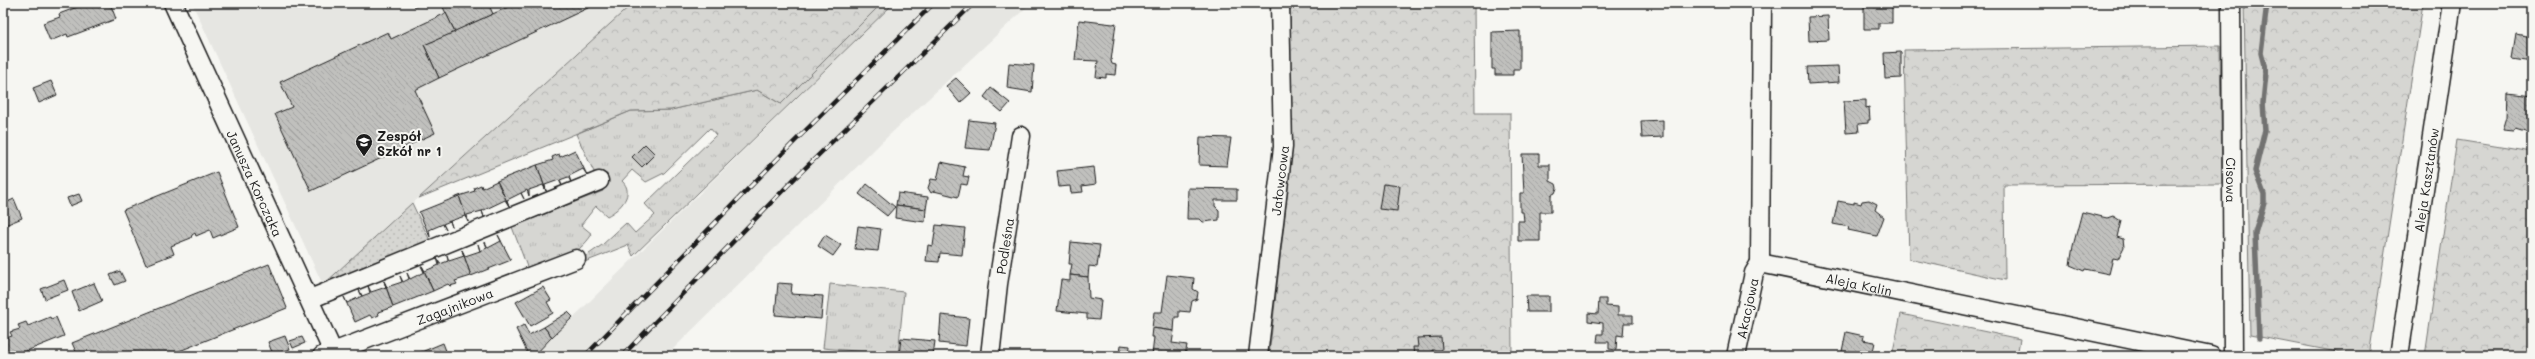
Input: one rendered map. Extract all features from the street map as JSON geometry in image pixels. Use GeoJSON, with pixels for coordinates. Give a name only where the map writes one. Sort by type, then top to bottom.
{"type":"FeatureCollection","features":[{"type":"Feature","properties":{"kind":"street","name":"Janusza Korczaka"},"geometry":{"type":"LineString","coordinates":[[173,3],[310,299],[328,354]]}},
{"type":"Feature","properties":{"kind":"street","name":"Jałowcowa"},"geometry":{"type":"LineString","coordinates":[[1258,356],[1283,147],[1280,3]]}},
{"type":"Feature","properties":{"kind":"street"},"geometry":{"type":"LineString","coordinates":[[1760,262],[1762,3]]}},
{"type":"Feature","properties":{"kind":"street","name":"Cisowa"},"geometry":{"type":"LineString","coordinates":[[2231,3],[2233,356]]}},
{"type":"Feature","properties":{"kind":"street","name":"Aleja Kasztanów"},"geometry":{"type":"LineString","coordinates":[[2399,356],[2452,3]]}},
{"type":"Feature","properties":{"kind":"street","name":"Podleśna"},"geometry":{"type":"LineString","coordinates":[[990,356],[998,284],[1021,136]]}},
{"type":"Feature","properties":{"kind":"street"},"geometry":{"type":"LineString","coordinates":[[310,299],[599,181]]}},
{"type":"Feature","properties":{"kind":"street","name":"Zagajnikowa"},"geometry":{"type":"LineString","coordinates":[[328,354],[576,259]]}},
{"type":"Feature","properties":{"kind":"street","name":"Akacjowa"},"geometry":{"type":"LineString","coordinates":[[1736,356],[1754,273],[1760,262]]}},
{"type":"Feature","properties":{"kind":"street","name":"Aleja Kalin"},"geometry":{"type":"LineString","coordinates":[[1760,262],[2211,356]]}},
{"type":"Feature","properties":{"kind":"shaded area","name":"Zespół Szkół nr 1"},"geometry":{"type":"Polygon","coordinates":[[[192,3],[633,3],[323,285],[192,3]]]}},
{"type":"Feature","properties":{"kind":"shaded area"},"geometry":{"type":"Polygon","coordinates":[[[894,3],[1031,3],[884,140],[666,356],[534,356],[894,3]]]}},
{"type":"Feature","properties":{"kind":"green space"},"geometry":{"type":"Polygon","coordinates":[[[633,3],[882,3],[781,104],[757,90],[671,110],[631,111],[419,198],[633,3]]]}},
{"type":"Feature","properties":{"kind":"green space"},"geometry":{"type":"Polygon","coordinates":[[[882,3],[894,3],[633,256],[628,245],[582,263],[579,261],[602,245],[626,223],[635,233],[655,215],[645,204],[716,135],[710,128],[664,173],[646,182],[632,170],[622,181],[626,186],[627,196],[621,205],[607,216],[596,206],[581,225],[592,234],[580,248],[556,262],[529,272],[512,227],[603,191],[576,134],[631,111],[671,110],[757,90],[781,104],[882,3]]]}},
{"type":"Feature","properties":{"kind":"green space"},"geometry":{"type":"Polygon","coordinates":[[[1290,3],[1474,3],[1475,113],[1510,113],[1512,356],[1269,356],[1292,152],[1290,3]]]}},
{"type":"Feature","properties":{"kind":"green space"},"geometry":{"type":"Polygon","coordinates":[[[2244,3],[2423,3],[2369,356],[2358,356],[2250,335],[2244,3]]]}},
{"type":"Feature","properties":{"kind":"green space"},"geometry":{"type":"Polygon","coordinates":[[[2220,46],[2222,184],[2004,185],[2005,280],[1909,259],[1904,50],[2220,46]]]}},
{"type":"Feature","properties":{"kind":"green space"},"geometry":{"type":"Polygon","coordinates":[[[2457,140],[2532,152],[2532,356],[2425,356],[2457,140]]]}},
{"type":"Feature","properties":{"kind":"green space"},"geometry":{"type":"Polygon","coordinates":[[[412,203],[430,241],[429,244],[335,279],[330,285],[323,285],[412,203]]]}},
{"type":"Feature","properties":{"kind":"green space"},"geometry":{"type":"Polygon","coordinates":[[[830,284],[904,292],[898,355],[823,348],[830,284]]]}},
{"type":"Feature","properties":{"kind":"green space"},"geometry":{"type":"Polygon","coordinates":[[[1901,314],[2020,339],[2017,356],[1892,356],[1901,314]]]}},
{"type":"Feature","properties":{"kind":"building"},"geometry":{"type":"Polygon","coordinates":[[[88,3],[110,3],[116,19],[68,37],[67,34],[50,41],[43,23],[60,17],[59,14],[88,3]]]}},
{"type":"Feature","properties":{"kind":"building"},"geometry":{"type":"Polygon","coordinates":[[[413,3],[424,3],[415,7],[413,3]]]}},
{"type":"Feature","properties":{"kind":"building"},"geometry":{"type":"Polygon","coordinates":[[[441,3],[488,3],[493,14],[455,32],[441,3]]]}},
{"type":"Feature","properties":{"kind":"building"},"geometry":{"type":"Polygon","coordinates":[[[517,3],[589,3],[590,7],[439,78],[424,45],[517,3]]]}},
{"type":"Feature","properties":{"kind":"building"},"geometry":{"type":"Polygon","coordinates":[[[1864,3],[1892,3],[1892,23],[1879,23],[1879,29],[1864,29],[1864,3]]]}},
{"type":"Feature","properties":{"kind":"building"},"geometry":{"type":"Polygon","coordinates":[[[446,13],[455,32],[424,45],[439,78],[415,90],[435,133],[311,191],[275,114],[292,107],[280,82],[388,32],[391,39],[446,13]]]}},
{"type":"Feature","properties":{"kind":"building"},"geometry":{"type":"Polygon","coordinates":[[[1828,16],[1829,40],[1809,41],[1808,17],[1828,16]]]}},
{"type":"Feature","properties":{"kind":"building"},"geometry":{"type":"Polygon","coordinates":[[[1079,20],[1113,24],[1116,23],[1111,61],[1112,64],[1116,65],[1115,75],[1106,74],[1106,78],[1096,77],[1098,61],[1075,60],[1079,20]]]}},
{"type":"Feature","properties":{"kind":"building"},"geometry":{"type":"Polygon","coordinates":[[[1520,31],[1520,69],[1513,69],[1513,75],[1495,75],[1495,69],[1492,69],[1492,32],[1520,31]]]}},
{"type":"Feature","properties":{"kind":"building"},"geometry":{"type":"Polygon","coordinates":[[[2516,34],[2532,37],[2532,62],[2512,59],[2516,34]]]}},
{"type":"Feature","properties":{"kind":"building"},"geometry":{"type":"Polygon","coordinates":[[[1901,52],[1901,78],[1885,79],[1884,53],[1901,52]]]}},
{"type":"Feature","properties":{"kind":"building"},"geometry":{"type":"Polygon","coordinates":[[[1009,63],[1034,65],[1032,92],[1007,88],[1009,63]]]}},
{"type":"Feature","properties":{"kind":"building"},"geometry":{"type":"Polygon","coordinates":[[[1838,66],[1839,82],[1808,84],[1807,67],[1838,66]]]}},
{"type":"Feature","properties":{"kind":"building"},"geometry":{"type":"Polygon","coordinates":[[[956,78],[971,93],[960,103],[946,86],[956,78]]]}},
{"type":"Feature","properties":{"kind":"building"},"geometry":{"type":"Polygon","coordinates":[[[51,81],[57,95],[39,103],[33,88],[51,81]]]}},
{"type":"Feature","properties":{"kind":"building"},"geometry":{"type":"Polygon","coordinates":[[[991,88],[1010,103],[1002,112],[984,97],[991,88]]]}},
{"type":"Feature","properties":{"kind":"building"},"geometry":{"type":"Polygon","coordinates":[[[2508,93],[2532,96],[2532,134],[2515,129],[2514,131],[2503,130],[2507,117],[2508,93]]]}},
{"type":"Feature","properties":{"kind":"building"},"geometry":{"type":"Polygon","coordinates":[[[1866,100],[1866,108],[1869,107],[1870,120],[1868,120],[1868,123],[1858,124],[1859,132],[1846,133],[1844,101],[1866,100]]]}},
{"type":"Feature","properties":{"kind":"building"},"geometry":{"type":"Polygon","coordinates":[[[969,120],[995,123],[990,150],[965,148],[969,120]]]}},
{"type":"Feature","properties":{"kind":"building"},"geometry":{"type":"Polygon","coordinates":[[[1663,120],[1663,137],[1642,138],[1641,121],[1663,120]]]}},
{"type":"Feature","properties":{"kind":"building"},"geometry":{"type":"Polygon","coordinates":[[[1200,137],[1231,138],[1227,166],[1199,165],[1200,137]]]}},
{"type":"Feature","properties":{"kind":"building"},"geometry":{"type":"Polygon","coordinates":[[[645,144],[655,154],[642,167],[632,157],[645,144]]]}},
{"type":"Feature","properties":{"kind":"building"},"geometry":{"type":"Polygon","coordinates":[[[575,150],[587,175],[583,169],[569,176],[571,182],[568,177],[560,180],[562,186],[559,180],[545,185],[546,191],[537,165],[553,160],[552,157],[559,154],[560,157],[575,150]]]}},
{"type":"Feature","properties":{"kind":"building"},"geometry":{"type":"Polygon","coordinates":[[[1522,154],[1539,154],[1539,165],[1550,165],[1550,181],[1556,184],[1557,188],[1555,193],[1551,195],[1551,212],[1540,212],[1540,241],[1518,241],[1518,221],[1524,221],[1523,212],[1520,212],[1520,193],[1524,193],[1522,154]]]}},
{"type":"Feature","properties":{"kind":"building"},"geometry":{"type":"Polygon","coordinates":[[[941,162],[965,167],[963,176],[969,177],[967,185],[961,184],[958,197],[934,191],[931,193],[928,188],[931,179],[937,180],[941,162]]]}},
{"type":"Feature","properties":{"kind":"building"},"geometry":{"type":"Polygon","coordinates":[[[537,165],[546,191],[543,185],[529,190],[529,196],[527,190],[507,200],[509,206],[497,181],[537,165]]]}},
{"type":"Feature","properties":{"kind":"building"},"geometry":{"type":"Polygon","coordinates":[[[1094,167],[1096,184],[1082,186],[1083,192],[1071,193],[1070,186],[1059,187],[1057,171],[1094,167]]]}},
{"type":"Feature","properties":{"kind":"building"},"geometry":{"type":"Polygon","coordinates":[[[217,172],[239,227],[213,238],[210,230],[196,236],[195,233],[191,238],[171,246],[174,254],[146,265],[123,210],[217,172]]]}},
{"type":"Feature","properties":{"kind":"building"},"geometry":{"type":"Polygon","coordinates":[[[497,181],[509,206],[505,200],[482,211],[467,215],[468,222],[459,196],[475,191],[474,188],[481,185],[482,188],[497,181]]]}},
{"type":"Feature","properties":{"kind":"building"},"geometry":{"type":"Polygon","coordinates":[[[867,184],[895,207],[887,216],[859,194],[867,184]]]}},
{"type":"Feature","properties":{"kind":"building"},"geometry":{"type":"Polygon","coordinates":[[[1383,184],[1400,186],[1397,211],[1379,209],[1383,184]]]}},
{"type":"Feature","properties":{"kind":"building"},"geometry":{"type":"Polygon","coordinates":[[[1188,188],[1237,189],[1237,200],[1215,200],[1215,206],[1219,210],[1219,220],[1203,222],[1200,219],[1187,219],[1188,188]]]}},
{"type":"Feature","properties":{"kind":"building"},"geometry":{"type":"Polygon","coordinates":[[[898,193],[928,197],[926,209],[896,205],[898,193]]]}},
{"type":"Feature","properties":{"kind":"building"},"geometry":{"type":"Polygon","coordinates":[[[79,194],[82,201],[70,206],[67,198],[79,194]]]}},
{"type":"Feature","properties":{"kind":"building"},"geometry":{"type":"Polygon","coordinates":[[[459,196],[468,222],[465,216],[429,230],[430,237],[419,212],[459,196]]]}},
{"type":"Feature","properties":{"kind":"building"},"geometry":{"type":"Polygon","coordinates":[[[14,199],[22,218],[3,226],[3,204],[14,199]]]}},
{"type":"Feature","properties":{"kind":"building"},"geometry":{"type":"Polygon","coordinates":[[[1869,200],[1877,204],[1875,210],[1884,217],[1877,236],[1848,230],[1849,227],[1833,224],[1838,201],[1861,204],[1862,201],[1869,200]]]}},
{"type":"Feature","properties":{"kind":"building"},"geometry":{"type":"Polygon","coordinates":[[[896,205],[926,209],[925,222],[895,218],[896,205]]]}},
{"type":"Feature","properties":{"kind":"building"},"geometry":{"type":"Polygon","coordinates":[[[2082,212],[2107,218],[2113,216],[2121,221],[2117,237],[2123,239],[2124,247],[2118,259],[2113,258],[2109,274],[2085,269],[2084,271],[2070,265],[2073,246],[2082,212]]]}},
{"type":"Feature","properties":{"kind":"building"},"geometry":{"type":"Polygon","coordinates":[[[936,225],[965,228],[962,255],[940,253],[939,262],[926,261],[928,245],[933,246],[936,225]]]}},
{"type":"Feature","properties":{"kind":"building"},"geometry":{"type":"Polygon","coordinates":[[[858,226],[881,229],[878,251],[855,249],[858,226]]]}},
{"type":"Feature","properties":{"kind":"building"},"geometry":{"type":"Polygon","coordinates":[[[498,235],[511,260],[471,276],[462,250],[465,256],[487,248],[485,242],[488,248],[501,241],[498,235]]]}},
{"type":"Feature","properties":{"kind":"building"},"geometry":{"type":"Polygon","coordinates":[[[825,235],[841,245],[833,256],[818,246],[825,235]]]}},
{"type":"Feature","properties":{"kind":"building"},"geometry":{"type":"Polygon","coordinates":[[[1071,242],[1100,245],[1097,267],[1089,266],[1088,277],[1070,275],[1072,264],[1069,264],[1071,242]]]}},
{"type":"Feature","properties":{"kind":"building"},"geometry":{"type":"Polygon","coordinates":[[[462,250],[471,276],[455,281],[457,284],[450,286],[448,284],[433,291],[422,266],[425,271],[439,265],[437,258],[440,264],[448,261],[447,255],[449,261],[464,256],[462,250]]]}},
{"type":"Feature","properties":{"kind":"building"},"geometry":{"type":"Polygon","coordinates":[[[269,264],[287,308],[167,356],[78,356],[72,343],[269,264]]]}},
{"type":"Feature","properties":{"kind":"building"},"geometry":{"type":"Polygon","coordinates":[[[422,266],[433,291],[393,307],[384,281],[387,287],[402,282],[400,276],[403,282],[409,279],[407,273],[410,279],[424,272],[422,266]]]}},
{"type":"Feature","properties":{"kind":"building"},"geometry":{"type":"Polygon","coordinates":[[[120,271],[125,281],[115,285],[110,275],[120,271]]]}},
{"type":"Feature","properties":{"kind":"building"},"geometry":{"type":"Polygon","coordinates":[[[1070,275],[1088,277],[1089,298],[1101,300],[1099,320],[1087,319],[1087,314],[1057,311],[1061,280],[1070,281],[1070,275]]]}},
{"type":"Feature","properties":{"kind":"building"},"geometry":{"type":"Polygon","coordinates":[[[1167,275],[1194,278],[1193,289],[1198,292],[1197,299],[1192,301],[1190,312],[1179,311],[1179,317],[1175,317],[1174,331],[1152,328],[1154,312],[1162,312],[1167,275]]]}},
{"type":"Feature","properties":{"kind":"building"},"geometry":{"type":"Polygon","coordinates":[[[64,280],[68,290],[45,299],[41,289],[64,280]]]}},
{"type":"Feature","properties":{"kind":"building"},"geometry":{"type":"Polygon","coordinates":[[[384,281],[393,307],[378,312],[379,315],[372,318],[370,315],[355,322],[344,297],[347,303],[370,293],[368,286],[371,292],[386,287],[384,281]]]}},
{"type":"Feature","properties":{"kind":"building"},"geometry":{"type":"Polygon","coordinates":[[[94,283],[102,301],[79,311],[72,292],[94,283]]]}},
{"type":"Feature","properties":{"kind":"building"},"geometry":{"type":"Polygon","coordinates":[[[778,283],[792,284],[791,294],[823,296],[821,319],[775,315],[778,283]]]}},
{"type":"Feature","properties":{"kind":"building"},"geometry":{"type":"Polygon","coordinates":[[[543,287],[551,300],[547,302],[553,313],[530,326],[516,302],[543,287]]]}},
{"type":"Feature","properties":{"kind":"building"},"geometry":{"type":"Polygon","coordinates":[[[1526,296],[1549,296],[1549,312],[1527,312],[1526,296]]]}},
{"type":"Feature","properties":{"kind":"building"},"geometry":{"type":"Polygon","coordinates":[[[1599,299],[1606,299],[1606,306],[1618,307],[1618,315],[1633,315],[1633,323],[1624,323],[1623,336],[1617,335],[1616,350],[1609,349],[1609,342],[1597,342],[1598,334],[1603,334],[1603,323],[1588,321],[1588,313],[1598,314],[1599,299]]]}},
{"type":"Feature","properties":{"kind":"building"},"geometry":{"type":"Polygon","coordinates":[[[568,312],[573,317],[552,337],[544,327],[568,312]]]}},
{"type":"Feature","properties":{"kind":"building"},"geometry":{"type":"Polygon","coordinates":[[[941,315],[969,318],[966,346],[939,343],[941,315]]]}},
{"type":"Feature","properties":{"kind":"building"},"geometry":{"type":"Polygon","coordinates":[[[50,317],[51,319],[56,317],[64,336],[14,356],[3,356],[3,339],[12,336],[10,332],[20,329],[18,325],[26,322],[28,326],[50,317]]]}},
{"type":"Feature","properties":{"kind":"building"},"geometry":{"type":"Polygon","coordinates":[[[524,325],[529,335],[544,327],[552,337],[534,356],[529,356],[516,329],[524,325]]]}},
{"type":"Feature","properties":{"kind":"building"},"geometry":{"type":"Polygon","coordinates":[[[1152,328],[1174,331],[1172,343],[1187,345],[1185,356],[1152,356],[1154,337],[1151,337],[1152,328]]]}},
{"type":"Feature","properties":{"kind":"building"},"geometry":{"type":"Polygon","coordinates":[[[1846,332],[1864,336],[1863,340],[1875,342],[1872,356],[1841,356],[1846,332]]]}},
{"type":"Feature","properties":{"kind":"building"},"geometry":{"type":"Polygon","coordinates":[[[285,336],[290,349],[273,355],[268,342],[285,336]]]}},
{"type":"Feature","properties":{"kind":"building"},"geometry":{"type":"Polygon","coordinates":[[[302,337],[305,343],[293,348],[290,341],[302,337]]]}},
{"type":"Feature","properties":{"kind":"building"},"geometry":{"type":"Polygon","coordinates":[[[1441,337],[1442,350],[1432,350],[1433,356],[1414,356],[1413,347],[1418,347],[1417,338],[1441,337]]]}},
{"type":"Feature","properties":{"kind":"building"},"geometry":{"type":"Polygon","coordinates":[[[901,338],[935,341],[933,356],[899,355],[901,338]]]}},
{"type":"Feature","properties":{"kind":"building"},"geometry":{"type":"Polygon","coordinates":[[[443,343],[448,356],[420,356],[419,353],[443,343]]]}},
{"type":"Feature","properties":{"kind":"building"},"geometry":{"type":"Polygon","coordinates":[[[1121,345],[1130,346],[1129,356],[1095,356],[1095,351],[1120,353],[1121,345]]]}},
{"type":"Feature","properties":{"kind":"waterway"},"geometry":{"type":"LineString","coordinates":[[2259,338],[2255,233],[2264,203],[2264,194],[2255,171],[2265,130],[2263,103],[2266,73],[2261,53],[2267,3]]}},
{"type":"Feature","properties":{"kind":"railway"},"geometry":{"type":"LineString","coordinates":[[585,356],[792,144],[934,3]]}},
{"type":"Feature","properties":{"kind":"railway"},"geometry":{"type":"LineString","coordinates":[[622,356],[796,177],[974,3]]}},
{"type":"Feature","properties":{"kind":"place","name":"Zespół Szkół nr 1"},"geometry":{"type":"Point","coordinates":[364,157]}}]}
